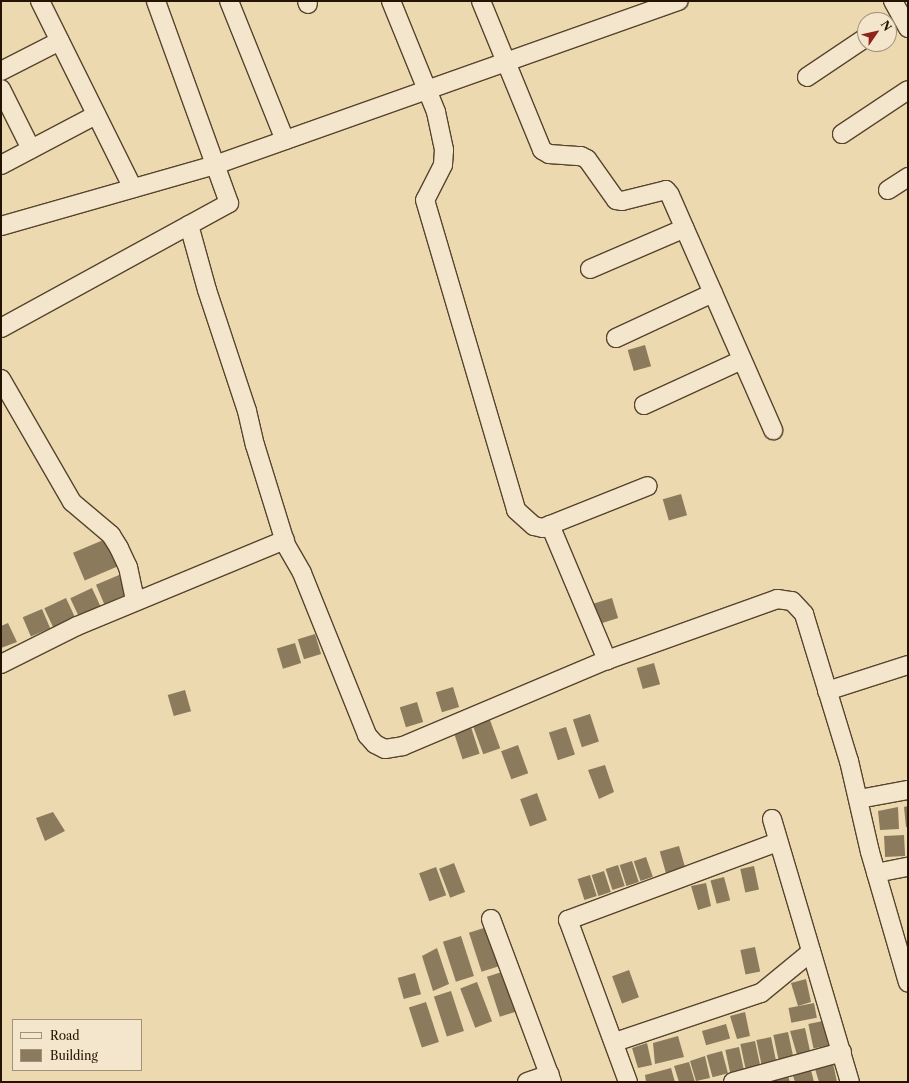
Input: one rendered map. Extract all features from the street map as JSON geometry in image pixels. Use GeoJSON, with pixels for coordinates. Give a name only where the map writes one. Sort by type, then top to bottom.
{"type":"FeatureCollection","features":[{"type":"Feature","properties":{"kind":"street"},"geometry":{"type":"LineString","coordinates":[[40,1],[133,188]]}},
{"type":"Feature","properties":{"kind":"street"},"geometry":{"type":"LineString","coordinates":[[1,328],[229,203],[156,1]]}},
{"type":"Feature","properties":{"kind":"street"},"geometry":{"type":"LineString","coordinates":[[229,1],[285,140]]}},
{"type":"Feature","properties":{"kind":"street"},"geometry":{"type":"LineString","coordinates":[[391,1],[428,90],[444,150],[443,165],[425,200],[516,510],[534,526],[542,528],[648,486]]}},
{"type":"Feature","properties":{"kind":"street"},"geometry":{"type":"LineString","coordinates":[[481,1],[542,150],[549,154],[581,156],[587,159],[616,200],[622,201],[666,190],[670,195],[773,430]]}},
{"type":"Feature","properties":{"kind":"street"},"geometry":{"type":"LineString","coordinates":[[1,226],[216,165],[679,1]]}},
{"type":"Feature","properties":{"kind":"street"},"geometry":{"type":"LineString","coordinates":[[1,71],[60,41]]}},
{"type":"Feature","properties":{"kind":"street"},"geometry":{"type":"LineString","coordinates":[[807,77],[857,43]]}},
{"type":"Feature","properties":{"kind":"street"},"geometry":{"type":"LineString","coordinates":[[1,89],[31,149]]}},
{"type":"Feature","properties":{"kind":"street"},"geometry":{"type":"LineString","coordinates":[[842,134],[908,90]]}},
{"type":"Feature","properties":{"kind":"street"},"geometry":{"type":"LineString","coordinates":[[1,165],[96,115]]}},
{"type":"Feature","properties":{"kind":"street"},"geometry":{"type":"LineString","coordinates":[[888,190],[908,176]]}},
{"type":"Feature","properties":{"kind":"street"},"geometry":{"type":"LineString","coordinates":[[189,226],[285,540],[302,573],[367,735],[374,744],[385,749],[403,746],[607,660],[777,599],[784,598],[799,606],[804,614],[859,799],[876,873],[902,941],[908,983]]}},
{"type":"Feature","properties":{"kind":"street"},"geometry":{"type":"LineString","coordinates":[[590,269],[685,228]]}},
{"type":"Feature","properties":{"kind":"street"},"geometry":{"type":"LineString","coordinates":[[616,338],[713,293]]}},
{"type":"Feature","properties":{"kind":"street"},"geometry":{"type":"LineString","coordinates":[[644,405],[742,360]]}},
{"type":"Feature","properties":{"kind":"street"},"geometry":{"type":"LineString","coordinates":[[1,378],[72,502],[111,535],[119,548],[128,568],[135,601]]}},
{"type":"Feature","properties":{"kind":"street"},"geometry":{"type":"LineString","coordinates":[[550,525],[607,660]]}},
{"type":"Feature","properties":{"kind":"street"},"geometry":{"type":"LineString","coordinates":[[1,664],[77,626],[285,540]]}},
{"type":"Feature","properties":{"kind":"street"},"geometry":{"type":"LineString","coordinates":[[827,691],[908,664]]}},
{"type":"Feature","properties":{"kind":"street"},"geometry":{"type":"LineString","coordinates":[[859,799],[908,790]]}},
{"type":"Feature","properties":{"kind":"street"},"geometry":{"type":"LineString","coordinates":[[772,819],[850,1082]]}},
{"type":"Feature","properties":{"kind":"street"},"geometry":{"type":"LineString","coordinates":[[628,1082],[615,1042],[581,959],[568,920],[778,842]]}},
{"type":"Feature","properties":{"kind":"street"},"geometry":{"type":"LineString","coordinates":[[876,873],[908,867]]}},
{"type":"Feature","properties":{"kind":"street"},"geometry":{"type":"LineString","coordinates":[[491,919],[551,1078],[527,1082]]}},
{"type":"Feature","properties":{"kind":"street"},"geometry":{"type":"LineString","coordinates":[[615,1042],[760,993],[811,952]]}},
{"type":"Feature","properties":{"kind":"street"},"geometry":{"type":"LineString","coordinates":[[733,1082],[842,1052]]}},
{"type":"Feature","properties":{"kind":"building"},"geometry":{"type":"Polygon","coordinates":[[[645,345],[651,366],[634,371],[628,350],[645,345]]]}},
{"type":"Feature","properties":{"kind":"building"},"geometry":{"type":"Polygon","coordinates":[[[681,494],[687,515],[669,520],[663,499],[681,494]]]}},
{"type":"Feature","properties":{"kind":"building"},"geometry":{"type":"Polygon","coordinates":[[[108,538],[120,566],[85,580],[73,553],[108,538]]]}},
{"type":"Feature","properties":{"kind":"building"},"geometry":{"type":"Polygon","coordinates":[[[119,575],[127,594],[104,604],[96,585],[119,575]]]}},
{"type":"Feature","properties":{"kind":"building"},"geometry":{"type":"Polygon","coordinates":[[[92,588],[101,607],[79,617],[70,598],[92,588]]]}},
{"type":"Feature","properties":{"kind":"building"},"geometry":{"type":"Polygon","coordinates":[[[66,598],[75,617],[53,627],[44,608],[66,598]]]}},
{"type":"Feature","properties":{"kind":"building"},"geometry":{"type":"Polygon","coordinates":[[[612,598],[618,618],[600,624],[594,604],[612,598]]]}},
{"type":"Feature","properties":{"kind":"building"},"geometry":{"type":"Polygon","coordinates":[[[42,609],[50,628],[31,637],[23,617],[42,609]]]}},
{"type":"Feature","properties":{"kind":"building"},"geometry":{"type":"Polygon","coordinates":[[[8,623],[17,642],[1,648],[1,626],[8,623]]]}},
{"type":"Feature","properties":{"kind":"building"},"geometry":{"type":"Polygon","coordinates":[[[315,634],[321,654],[304,659],[298,639],[315,634]]]}},
{"type":"Feature","properties":{"kind":"building"},"geometry":{"type":"Polygon","coordinates":[[[295,643],[301,663],[283,669],[277,649],[295,643]]]}},
{"type":"Feature","properties":{"kind":"building"},"geometry":{"type":"Polygon","coordinates":[[[654,663],[660,684],[643,689],[637,668],[654,663]]]}},
{"type":"Feature","properties":{"kind":"building"},"geometry":{"type":"Polygon","coordinates":[[[453,687],[459,707],[442,712],[436,692],[453,687]]]}},
{"type":"Feature","properties":{"kind":"building"},"geometry":{"type":"Polygon","coordinates":[[[185,690],[191,711],[174,716],[168,695],[185,690]]]}},
{"type":"Feature","properties":{"kind":"building"},"geometry":{"type":"Polygon","coordinates":[[[417,702],[423,722],[406,727],[400,707],[417,702]]]}},
{"type":"Feature","properties":{"kind":"building"},"geometry":{"type":"Polygon","coordinates":[[[590,714],[599,742],[582,747],[573,720],[590,714]]]}},
{"type":"Feature","properties":{"kind":"building"},"geometry":{"type":"Polygon","coordinates":[[[490,720],[500,748],[483,754],[473,726],[490,720]]]}},
{"type":"Feature","properties":{"kind":"building"},"geometry":{"type":"Polygon","coordinates":[[[471,727],[480,754],[463,759],[454,733],[471,727]]]}},
{"type":"Feature","properties":{"kind":"building"},"geometry":{"type":"Polygon","coordinates":[[[566,727],[575,755],[558,760],[549,733],[566,727]]]}},
{"type":"Feature","properties":{"kind":"building"},"geometry":{"type":"Polygon","coordinates":[[[518,745],[528,773],[511,779],[501,751],[518,745]]]}},
{"type":"Feature","properties":{"kind":"building"},"geometry":{"type":"Polygon","coordinates":[[[605,765],[614,792],[599,799],[588,770],[605,765]]]}},
{"type":"Feature","properties":{"kind":"building"},"geometry":{"type":"Polygon","coordinates":[[[537,793],[547,820],[530,826],[520,799],[537,793]]]}},
{"type":"Feature","properties":{"kind":"building"},"geometry":{"type":"Polygon","coordinates":[[[908,806],[908,827],[906,827],[904,807],[908,806]]]}},
{"type":"Feature","properties":{"kind":"building"},"geometry":{"type":"Polygon","coordinates":[[[898,807],[899,829],[880,830],[878,811],[898,807]]]}},
{"type":"Feature","properties":{"kind":"building"},"geometry":{"type":"Polygon","coordinates":[[[53,812],[65,831],[45,841],[36,818],[53,812]]]}},
{"type":"Feature","properties":{"kind":"building"},"geometry":{"type":"Polygon","coordinates":[[[904,835],[905,856],[885,857],[884,836],[904,835]]]}},
{"type":"Feature","properties":{"kind":"building"},"geometry":{"type":"Polygon","coordinates":[[[679,846],[685,867],[666,873],[660,852],[679,846]]]}},
{"type":"Feature","properties":{"kind":"building"},"geometry":{"type":"Polygon","coordinates":[[[646,857],[653,877],[641,881],[634,861],[646,857]]]}},
{"type":"Feature","properties":{"kind":"building"},"geometry":{"type":"Polygon","coordinates":[[[632,861],[639,882],[626,886],[620,865],[632,861]]]}},
{"type":"Feature","properties":{"kind":"building"},"geometry":{"type":"Polygon","coordinates":[[[454,863],[465,892],[450,898],[439,869],[454,863]]]}},
{"type":"Feature","properties":{"kind":"building"},"geometry":{"type":"Polygon","coordinates":[[[618,865],[625,886],[612,890],[606,869],[618,865]]]}},
{"type":"Feature","properties":{"kind":"building"},"geometry":{"type":"Polygon","coordinates":[[[754,866],[759,889],[745,892],[740,869],[754,866]]]}},
{"type":"Feature","properties":{"kind":"building"},"geometry":{"type":"Polygon","coordinates":[[[436,867],[446,895],[429,901],[419,873],[436,867]]]}},
{"type":"Feature","properties":{"kind":"building"},"geometry":{"type":"Polygon","coordinates":[[[604,871],[611,892],[598,896],[592,875],[604,871]]]}},
{"type":"Feature","properties":{"kind":"building"},"geometry":{"type":"Polygon","coordinates":[[[590,875],[597,896],[584,900],[578,879],[590,875]]]}},
{"type":"Feature","properties":{"kind":"building"},"geometry":{"type":"Polygon","coordinates":[[[724,877],[730,900],[717,904],[710,881],[724,877]]]}},
{"type":"Feature","properties":{"kind":"building"},"geometry":{"type":"Polygon","coordinates":[[[706,883],[711,906],[698,910],[691,886],[706,883]]]}},
{"type":"Feature","properties":{"kind":"building"},"geometry":{"type":"Polygon","coordinates":[[[487,927],[500,966],[482,972],[469,933],[487,927]]]}},
{"type":"Feature","properties":{"kind":"building"},"geometry":{"type":"Polygon","coordinates":[[[461,936],[474,976],[456,982],[443,942],[461,936]]]}},
{"type":"Feature","properties":{"kind":"building"},"geometry":{"type":"Polygon","coordinates":[[[755,947],[760,971],[746,975],[740,950],[755,947]]]}},
{"type":"Feature","properties":{"kind":"building"},"geometry":{"type":"Polygon","coordinates":[[[437,948],[449,984],[433,991],[422,956],[437,948]]]}},
{"type":"Feature","properties":{"kind":"building"},"geometry":{"type":"Polygon","coordinates":[[[629,970],[639,997],[622,1003],[612,976],[629,970]]]}},
{"type":"Feature","properties":{"kind":"building"},"geometry":{"type":"Polygon","coordinates":[[[505,971],[518,1011],[500,1017],[487,977],[505,971]]]}},
{"type":"Feature","properties":{"kind":"building"},"geometry":{"type":"Polygon","coordinates":[[[415,973],[421,994],[404,999],[398,978],[415,973]]]}},
{"type":"Feature","properties":{"kind":"building"},"geometry":{"type":"Polygon","coordinates":[[[806,979],[811,1002],[798,1006],[791,983],[806,979]]]}},
{"type":"Feature","properties":{"kind":"building"},"geometry":{"type":"Polygon","coordinates":[[[477,982],[492,1021],[475,1028],[460,988],[477,982]]]}},
{"type":"Feature","properties":{"kind":"building"},"geometry":{"type":"Polygon","coordinates":[[[451,991],[464,1031],[447,1037],[434,997],[451,991]]]}},
{"type":"Feature","properties":{"kind":"building"},"geometry":{"type":"Polygon","coordinates":[[[426,1002],[439,1042],[422,1048],[409,1008],[426,1002]]]}},
{"type":"Feature","properties":{"kind":"building"},"geometry":{"type":"Polygon","coordinates":[[[814,1003],[817,1018],[791,1023],[788,1008],[814,1003]]]}},
{"type":"Feature","properties":{"kind":"building"},"geometry":{"type":"Polygon","coordinates":[[[745,1012],[750,1036],[737,1039],[730,1016],[745,1012]]]}},
{"type":"Feature","properties":{"kind":"building"},"geometry":{"type":"Polygon","coordinates":[[[823,1021],[828,1045],[814,1049],[808,1024],[823,1021]]]}},
{"type":"Feature","properties":{"kind":"building"},"geometry":{"type":"Polygon","coordinates":[[[726,1024],[730,1038],[706,1045],[702,1031],[726,1024]]]}},
{"type":"Feature","properties":{"kind":"building"},"geometry":{"type":"Polygon","coordinates":[[[805,1028],[810,1051],[797,1055],[790,1031],[805,1028]]]}},
{"type":"Feature","properties":{"kind":"building"},"geometry":{"type":"Polygon","coordinates":[[[788,1032],[793,1056],[779,1060],[773,1035],[788,1032]]]}},
{"type":"Feature","properties":{"kind":"building"},"geometry":{"type":"Polygon","coordinates":[[[678,1036],[684,1057],[655,1064],[653,1043],[678,1036]]]}},
{"type":"Feature","properties":{"kind":"building"},"geometry":{"type":"Polygon","coordinates":[[[771,1037],[776,1061],[762,1065],[756,1040],[771,1037]]]}},
{"type":"Feature","properties":{"kind":"building"},"geometry":{"type":"Polygon","coordinates":[[[755,1041],[760,1065],[746,1069],[740,1044],[755,1041]]]}},
{"type":"Feature","properties":{"kind":"building"},"geometry":{"type":"Polygon","coordinates":[[[647,1043],[652,1065],[638,1068],[632,1048],[647,1043]]]}},
{"type":"Feature","properties":{"kind":"building"},"geometry":{"type":"Polygon","coordinates":[[[739,1047],[744,1070],[730,1073],[725,1050],[739,1047]]]}},
{"type":"Feature","properties":{"kind":"building"},"geometry":{"type":"Polygon","coordinates":[[[722,1051],[728,1073],[712,1077],[707,1055],[722,1051]]]}},
{"type":"Feature","properties":{"kind":"building"},"geometry":{"type":"Polygon","coordinates":[[[705,1056],[710,1078],[696,1081],[690,1061],[705,1056]]]}},
{"type":"Feature","properties":{"kind":"building"},"geometry":{"type":"Polygon","coordinates":[[[689,1062],[695,1082],[679,1082],[674,1066],[689,1062]]]}},
{"type":"Feature","properties":{"kind":"building"},"geometry":{"type":"Polygon","coordinates":[[[833,1063],[837,1082],[819,1082],[815,1069],[833,1063]]]}},
{"type":"Feature","properties":{"kind":"building"},"geometry":{"type":"Polygon","coordinates":[[[671,1068],[675,1082],[646,1082],[645,1075],[671,1068]]]}},
{"type":"Feature","properties":{"kind":"building"},"geometry":{"type":"Polygon","coordinates":[[[811,1070],[814,1082],[795,1082],[793,1076],[811,1070]]]}},
{"type":"Feature","properties":{"kind":"building"},"geometry":{"type":"Polygon","coordinates":[[[788,1076],[790,1082],[770,1082],[788,1076]]]}}]}
